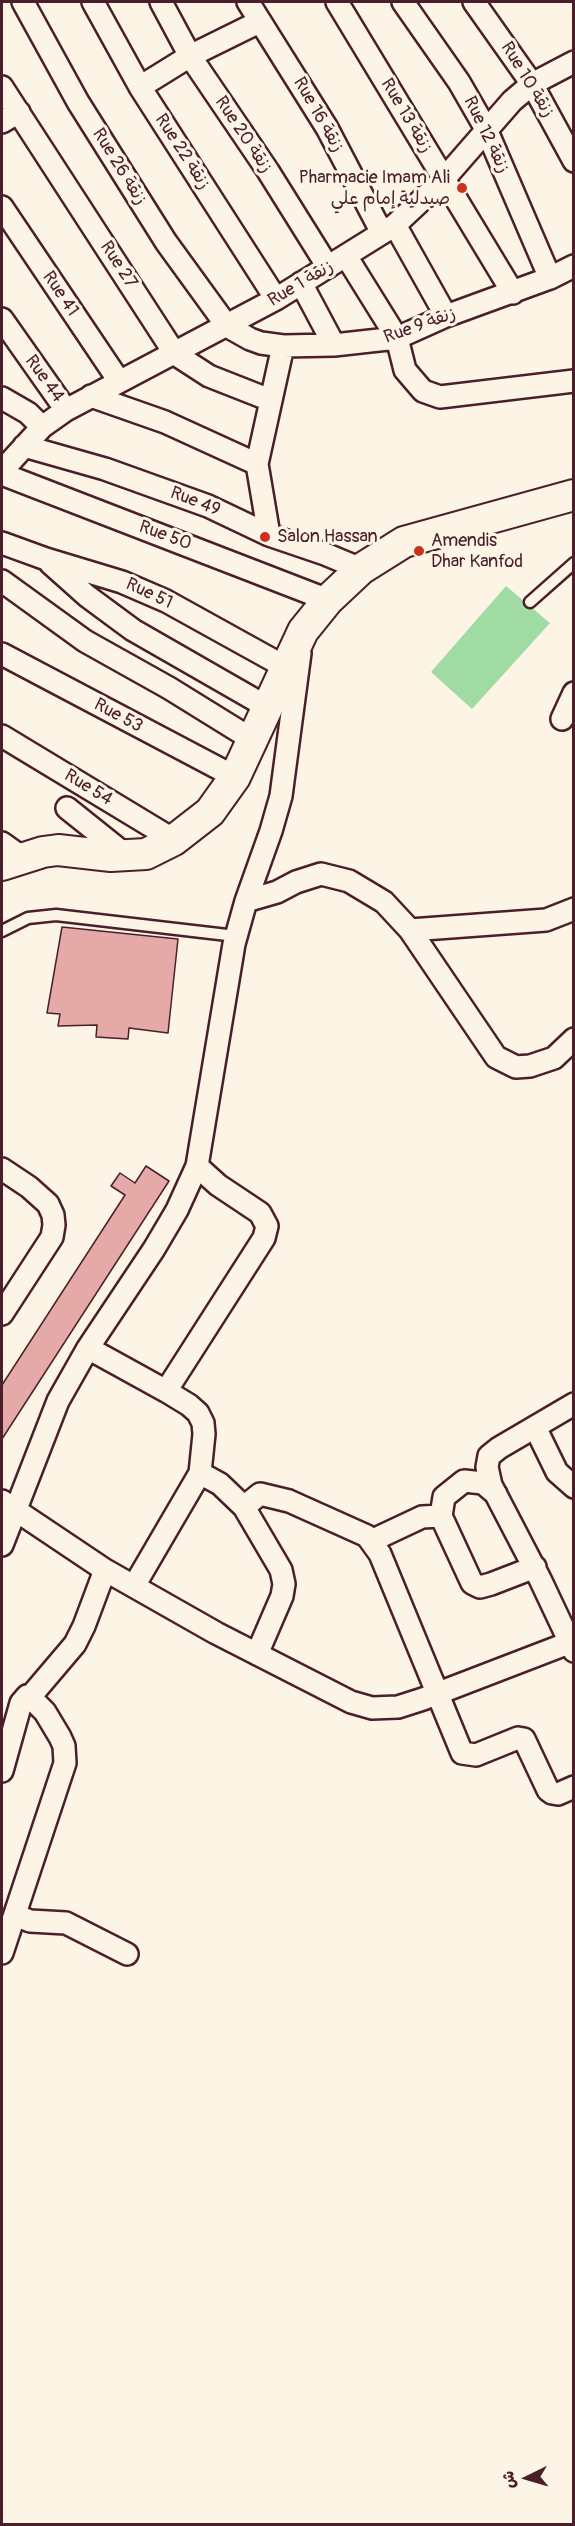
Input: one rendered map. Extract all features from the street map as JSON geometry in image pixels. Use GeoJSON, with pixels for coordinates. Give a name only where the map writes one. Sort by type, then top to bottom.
{"type":"FeatureCollection","features":[{"type":"Feature","properties":{"kind":"street","name":"Rue 26 زنقة"},"geometry":{"type":"LineString","coordinates":[[23,2],[78,102],[166,242],[227,326]]}},
{"type":"Feature","properties":{"kind":"street","name":"Rue 22 زنقة"},"geometry":{"type":"LineString","coordinates":[[93,2],[140,87],[276,299]]}},
{"type":"Feature","properties":{"kind":"street","name":"Rue 20 زنقة"},"geometry":{"type":"LineString","coordinates":[[161,2],[190,56],[268,171],[328,267]]}},
{"type":"Feature","properties":{"kind":"street","name":"Rue 16 زنقة"},"geometry":{"type":"LineString","coordinates":[[248,2],[389,229],[446,316]]}},
{"type":"Feature","properties":{"kind":"street","name":"Rue 13 زنقة"},"geometry":{"type":"LineString","coordinates":[[337,2],[513,293]]}},
{"type":"Feature","properties":{"kind":"street","name":"Rue 12 زنقة"},"geometry":{"type":"LineString","coordinates":[[403,2],[459,82],[565,275]]}},
{"type":"Feature","properties":{"kind":"street","name":"Rue 10 زنقة"},"geometry":{"type":"LineString","coordinates":[[474,2],[532,84],[573,161]]}},
{"type":"Feature","properties":{"kind":"street"},"geometry":{"type":"LineString","coordinates":[[140,87],[190,56],[259,22]]}},
{"type":"Feature","properties":{"kind":"street","name":"Rue 1 زنقة"},"geometry":{"type":"LineString","coordinates":[[2,473],[42,427],[66,410],[276,299],[389,229],[444,179],[486,129],[532,84],[573,62]]}},
{"type":"Feature","properties":{"kind":"street","name":"Rue 27"},"geometry":{"type":"LineString","coordinates":[[2,87],[10,117],[175,354],[209,376],[270,400]]}},
{"type":"Feature","properties":{"kind":"street","name":"Rue 41"},"geometry":{"type":"LineString","coordinates":[[2,207],[119,381]]}},
{"type":"Feature","properties":{"kind":"street"},"geometry":{"type":"LineString","coordinates":[[346,256],[397,338],[405,370],[423,391],[440,397],[573,381]]}},
{"type":"Feature","properties":{"kind":"street","name":"Rue 9 زنقة"},"geometry":{"type":"LineString","coordinates":[[227,326],[261,344],[283,346],[334,345],[397,338],[446,316],[565,275]]}},
{"type":"Feature","properties":{"kind":"street"},"geometry":{"type":"LineString","coordinates":[[301,283],[334,345]]}},
{"type":"Feature","properties":{"kind":"street","name":"Rue 44"},"geometry":{"type":"LineString","coordinates":[[2,319],[66,410]]}},
{"type":"Feature","properties":{"kind":"street"},"geometry":{"type":"LineString","coordinates":[[269,535],[256,464],[283,346]]}},
{"type":"Feature","properties":{"kind":"street"},"geometry":{"type":"LineString","coordinates":[[91,396],[165,422],[256,464]]}},
{"type":"Feature","properties":{"kind":"street"},"geometry":{"type":"LineString","coordinates":[[2,398],[28,413],[42,427]]}},
{"type":"Feature","properties":{"kind":"street","name":"Rue 49"},"geometry":{"type":"LineString","coordinates":[[24,446],[105,469],[199,502],[269,535],[361,569]]}},
{"type":"Feature","properties":{"kind":"street","name":"Rue 50"},"geometry":{"type":"LineString","coordinates":[[2,473],[328,600]]}},
{"type":"Feature","properties":{"kind":"street"},"geometry":{"type":"LineString","coordinates":[[9,855],[58,850],[94,855],[127,856],[146,854],[174,840],[210,812],[235,777],[303,631],[328,600],[361,569],[404,542],[573,495]]}},
{"type":"Feature","properties":{"kind":"street","name":"Rue 51"},"geometry":{"type":"LineString","coordinates":[[2,543],[122,582],[166,601],[286,668]]}},
{"type":"Feature","properties":{"kind":"street"},"geometry":{"type":"LineString","coordinates":[[46,559],[87,596],[132,630],[269,708]]}},
{"type":"Feature","properties":{"kind":"street"},"geometry":{"type":"LineString","coordinates":[[2,581],[86,641],[169,688],[253,740]]}},
{"type":"Feature","properties":{"kind":"street"},"geometry":{"type":"LineString","coordinates":[[2,1545],[8,1504],[58,1401],[88,1348],[160,1240],[197,1166],[236,936],[281,796],[303,631]]}},
{"type":"Feature","properties":{"kind":"street","name":"Rue 53"},"geometry":{"type":"LineString","coordinates":[[2,654],[235,777]]}},
{"type":"Feature","properties":{"kind":"street"},"geometry":{"type":"LineString","coordinates":[[562,719],[573,693]]}},
{"type":"Feature","properties":{"kind":"street","name":"Rue 54"},"geometry":{"type":"LineString","coordinates":[[2,736],[174,840]]}},
{"type":"Feature","properties":{"kind":"street"},"geometry":{"type":"LineString","coordinates":[[67,808],[127,856]]}},
{"type":"Feature","properties":{"kind":"street"},"geometry":{"type":"LineString","coordinates":[[246,901],[277,892],[309,877],[321,874],[336,877],[367,891],[384,902],[410,930],[496,1057],[516,1067],[530,1066],[554,1058],[573,1039]]}},
{"type":"Feature","properties":{"kind":"street"},"geometry":{"type":"LineString","coordinates":[[410,930],[546,920],[573,909]]}},
{"type":"Feature","properties":{"kind":"street"},"geometry":{"type":"LineString","coordinates":[[166,1391],[267,1232],[265,1219],[260,1213],[218,1185],[197,1166]]}},
{"type":"Feature","properties":{"kind":"street"},"geometry":{"type":"LineString","coordinates":[[2,1169],[29,1187],[48,1204],[54,1225],[52,1237],[2,1314]]}},
{"type":"Feature","properties":{"kind":"street"},"geometry":{"type":"LineString","coordinates":[[88,1348],[189,1405],[198,1413],[203,1423],[200,1473],[134,1586]]}},
{"type":"Feature","properties":{"kind":"street"},"geometry":{"type":"LineString","coordinates":[[8,1504],[105,1570],[351,1702],[372,1707],[398,1707],[572,1644],[496,1494],[488,1476],[487,1461],[489,1456],[499,1448],[573,1404]]}},
{"type":"Feature","properties":{"kind":"street"},"geometry":{"type":"LineString","coordinates":[[535,1427],[557,1472],[573,1487]]}},
{"type":"Feature","properties":{"kind":"street"},"geometry":{"type":"LineString","coordinates":[[200,1473],[220,1484],[244,1507],[281,1570],[284,1584],[282,1596],[257,1653]]}},
{"type":"Feature","properties":{"kind":"street"},"geometry":{"type":"LineString","coordinates":[[496,1494],[483,1483],[464,1481],[444,1497],[441,1516],[472,1583],[480,1587],[535,1567]]}},
{"type":"Feature","properties":{"kind":"street"},"geometry":{"type":"LineString","coordinates":[[244,1507],[260,1494],[289,1501],[367,1536],[380,1554],[462,1753],[476,1755],[518,1738],[524,1739],[548,1790],[558,1794],[573,1787]]}},
{"type":"Feature","properties":{"kind":"street"},"geometry":{"type":"LineString","coordinates":[[371,1541],[422,1517],[441,1516]]}},
{"type":"Feature","properties":{"kind":"street"},"geometry":{"type":"LineString","coordinates":[[2,1771],[21,1703],[27,1696],[30,1697],[75,1644],[105,1570]]}},
{"type":"Feature","properties":{"kind":"street"},"geometry":{"type":"LineString","coordinates":[[2,1953],[65,1763],[64,1746],[60,1737],[45,1712],[30,1697]]}},
{"type":"Feature","properties":{"kind":"street"},"geometry":{"type":"LineString","coordinates":[[15,1915],[30,1921],[66,1923],[127,1954]]}},
{"type":"Feature","properties":{"kind":"lane"},"geometry":{"type":"LineString","coordinates":[[531,602],[573,563]]}},
{"type":"Feature","properties":{"kind":"lane"},"geometry":{"type":"LineString","coordinates":[[2,931],[28,918],[56,915],[236,936]]}},
{"type":"Feature","properties":{"kind":"green space"},"geometry":{"type":"Polygon","coordinates":[[[506,586],[550,623],[472,709],[431,672],[506,586]]]}},
{"type":"Feature","properties":{"kind":"building"},"geometry":{"type":"Polygon","coordinates":[[[62,927],[178,939],[168,1033],[129,1028],[128,1039],[96,1037],[97,1025],[58,1026],[60,1014],[47,1013],[62,927]]]}},
{"type":"Feature","properties":{"kind":"building"},"geometry":{"type":"Polygon","coordinates":[[[146,1166],[169,1181],[2,1439],[2,1385],[125,1195],[111,1186],[120,1173],[135,1183],[146,1166]]]}},
{"type":"Feature","properties":{"kind":"place","name":"Pharmacie Imam Ali صيدلية إمام علي"},"geometry":{"type":"Point","coordinates":[462,188]}},
{"type":"Feature","properties":{"kind":"place","name":"Salon Hassan"},"geometry":{"type":"Point","coordinates":[265,537]}},
{"type":"Feature","properties":{"kind":"place","name":"Amendis Dhar Kanfod"},"geometry":{"type":"Point","coordinates":[419,551]}}]}
